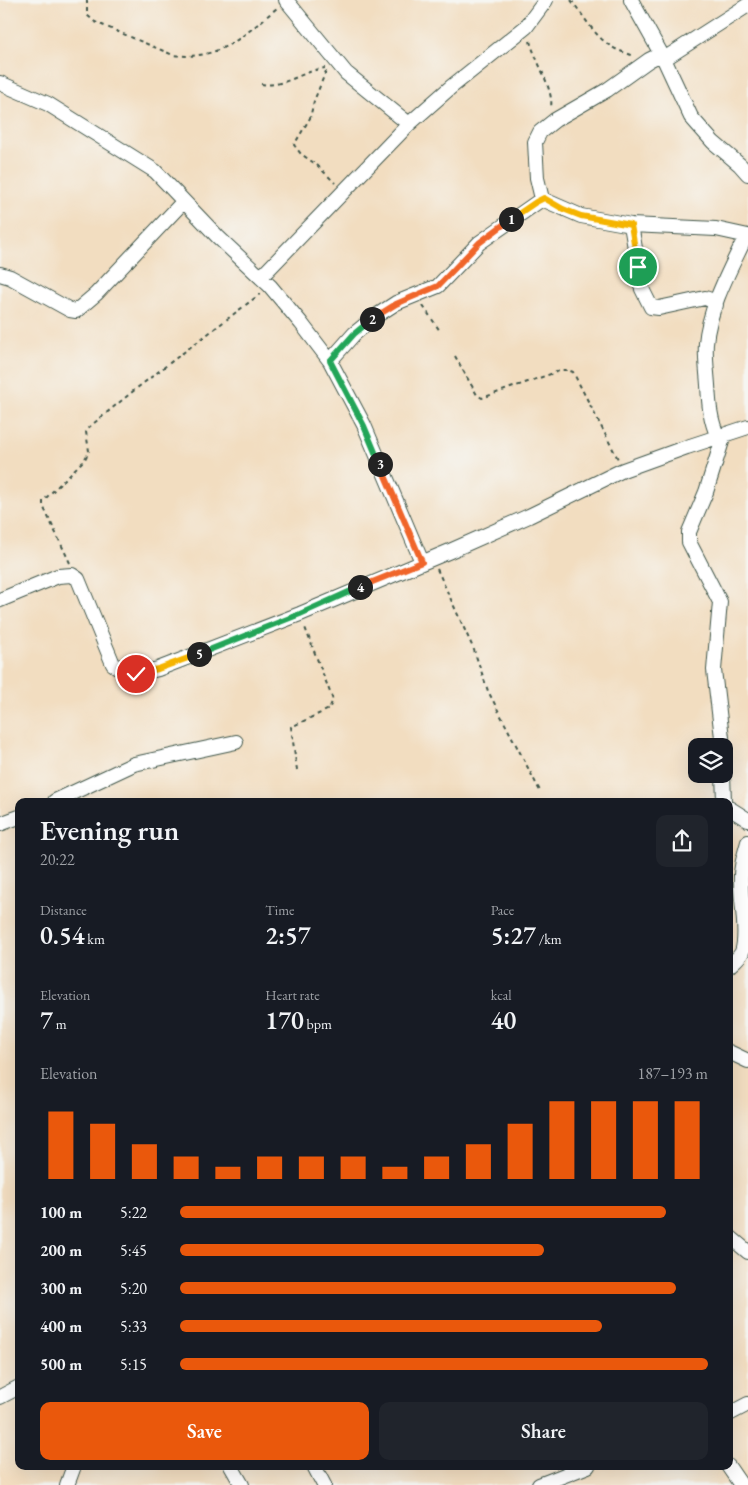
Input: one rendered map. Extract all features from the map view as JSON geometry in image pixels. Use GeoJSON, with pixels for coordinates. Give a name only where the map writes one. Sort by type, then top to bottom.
{"type":"FeatureCollection","features":[{"type":"Feature","properties":{"kind":"street"},"geometry":{"type":"LineString","coordinates":[[287,0],[346,73],[409,124]]}},
{"type":"Feature","properties":{"kind":"street"},"geometry":{"type":"LineString","coordinates":[[265,282],[344,192],[409,124],[451,87],[526,27],[546,0]]}},
{"type":"Feature","properties":{"kind":"street"},"geometry":{"type":"LineString","coordinates":[[631,0],[658,57],[691,117],[713,142],[748,174]]}},
{"type":"Feature","properties":{"kind":"street"},"geometry":{"type":"LineString","coordinates":[[542,199],[537,178],[535,142],[540,132],[548,125],[658,57],[748,5]]}},
{"type":"Feature","properties":{"kind":"street"},"geometry":{"type":"LineString","coordinates":[[0,84],[48,104],[155,171],[183,202],[265,282],[301,323],[330,361],[364,426],[427,560]]}},
{"type":"Feature","properties":{"kind":"street"},"geometry":{"type":"LineString","coordinates":[[330,361],[354,334],[376,316],[396,304],[438,286],[479,243],[542,199],[581,216],[631,225],[716,230],[747,236],[723,284],[706,343],[711,418],[721,436],[706,492],[689,532],[689,542],[720,602],[714,670],[722,738]]}},
{"type":"Feature","properties":{"kind":"street"},"geometry":{"type":"LineString","coordinates":[[0,274],[10,277],[70,310],[76,311],[96,294],[183,202]]}},
{"type":"Feature","properties":{"kind":"street"},"geometry":{"type":"LineString","coordinates":[[631,225],[642,289],[650,307],[659,308],[705,298],[711,300],[716,305]]}},
{"type":"Feature","properties":{"kind":"street"},"geometry":{"type":"LineString","coordinates":[[0,600],[58,576],[72,575],[78,579],[109,658],[117,668],[136,674],[158,669],[300,614],[427,560],[529,516],[623,470],[748,427]]}},
{"type":"Feature","properties":{"kind":"street"},"geometry":{"type":"LineString","coordinates":[[61,798],[134,764],[236,742]]}},
{"type":"Feature","properties":{"kind":"street"},"geometry":{"type":"LineString","coordinates":[[723,783],[724,798]]}},
{"type":"Feature","properties":{"kind":"street"},"geometry":{"type":"LineString","coordinates":[[733,811],[748,820]]}},
{"type":"Feature","properties":{"kind":"street"},"geometry":{"type":"LineString","coordinates":[[0,824],[15,818]]}},
{"type":"Feature","properties":{"kind":"street"},"geometry":{"type":"LineString","coordinates":[[733,962],[739,958],[745,946],[746,930],[740,886],[741,867],[748,842]]}},
{"type":"Feature","properties":{"kind":"street"},"geometry":{"type":"LineString","coordinates":[[733,1054],[748,1061]]}},
{"type":"Feature","properties":{"kind":"street"},"geometry":{"type":"LineString","coordinates":[[733,1239],[748,1252]]}},
{"type":"Feature","properties":{"kind":"street"},"geometry":{"type":"LineString","coordinates":[[0,1396],[15,1389]]}},
{"type":"Feature","properties":{"kind":"street"},"geometry":{"type":"LineString","coordinates":[[733,1412],[748,1404]]}},
{"type":"Feature","properties":{"kind":"street"},"geometry":{"type":"LineString","coordinates":[[67,1485],[73,1470]]}},
{"type":"Feature","properties":{"kind":"street"},"geometry":{"type":"LineString","coordinates":[[233,1470],[242,1485]]}},
{"type":"Feature","properties":{"kind":"street"},"geometry":{"type":"LineString","coordinates":[[316,1470],[324,1485]]}},
{"type":"Feature","properties":{"kind":"street"},"geometry":{"type":"LineString","coordinates":[[539,1485],[578,1470]]}},
{"type":"Feature","properties":{"kind":"street"},"geometry":{"type":"LineString","coordinates":[[731,1470],[741,1485]]}},
{"type":"Feature","properties":{"kind":"path"},"geometry":{"type":"LineString","coordinates":[[86,0],[87,15],[95,22],[173,55],[185,56],[205,54],[224,49],[237,41],[287,0]]}},
{"type":"Feature","properties":{"kind":"path"},"geometry":{"type":"LineString","coordinates":[[571,0],[596,34],[613,48],[658,57]]}},
{"type":"Feature","properties":{"kind":"path"},"geometry":{"type":"LineString","coordinates":[[526,27],[533,53],[551,94],[552,103],[548,125]]}},
{"type":"Feature","properties":{"kind":"path"},"geometry":{"type":"LineString","coordinates":[[261,84],[269,86],[280,84],[312,71],[327,68],[314,101],[310,118],[294,145],[301,154],[317,166],[344,192]]}},
{"type":"Feature","properties":{"kind":"path"},"geometry":{"type":"LineString","coordinates":[[78,579],[43,506],[43,500],[85,459],[89,451],[86,432],[88,428],[265,282]]}},
{"type":"Feature","properties":{"kind":"path"},"geometry":{"type":"LineString","coordinates":[[416,296],[440,331]]}},
{"type":"Feature","properties":{"kind":"path"},"geometry":{"type":"LineString","coordinates":[[455,356],[477,395],[482,398],[562,370],[573,372],[623,470]]}},
{"type":"Feature","properties":{"kind":"path"},"geometry":{"type":"LineString","coordinates":[[427,560],[474,650],[488,690],[540,791]]}},
{"type":"Feature","properties":{"kind":"path"},"geometry":{"type":"LineString","coordinates":[[297,770],[290,728],[329,709],[333,700],[300,614]]}},
{"type":"Feature","properties":{"kind":"route"},"geometry":{"type":"LineString","coordinates":[[136,674],[158,669],[211,650],[422,562],[364,426],[330,361],[354,334],[376,316],[396,304],[428,292],[438,286],[479,243],[542,199],[581,216],[631,225],[638,267]]}}]}
